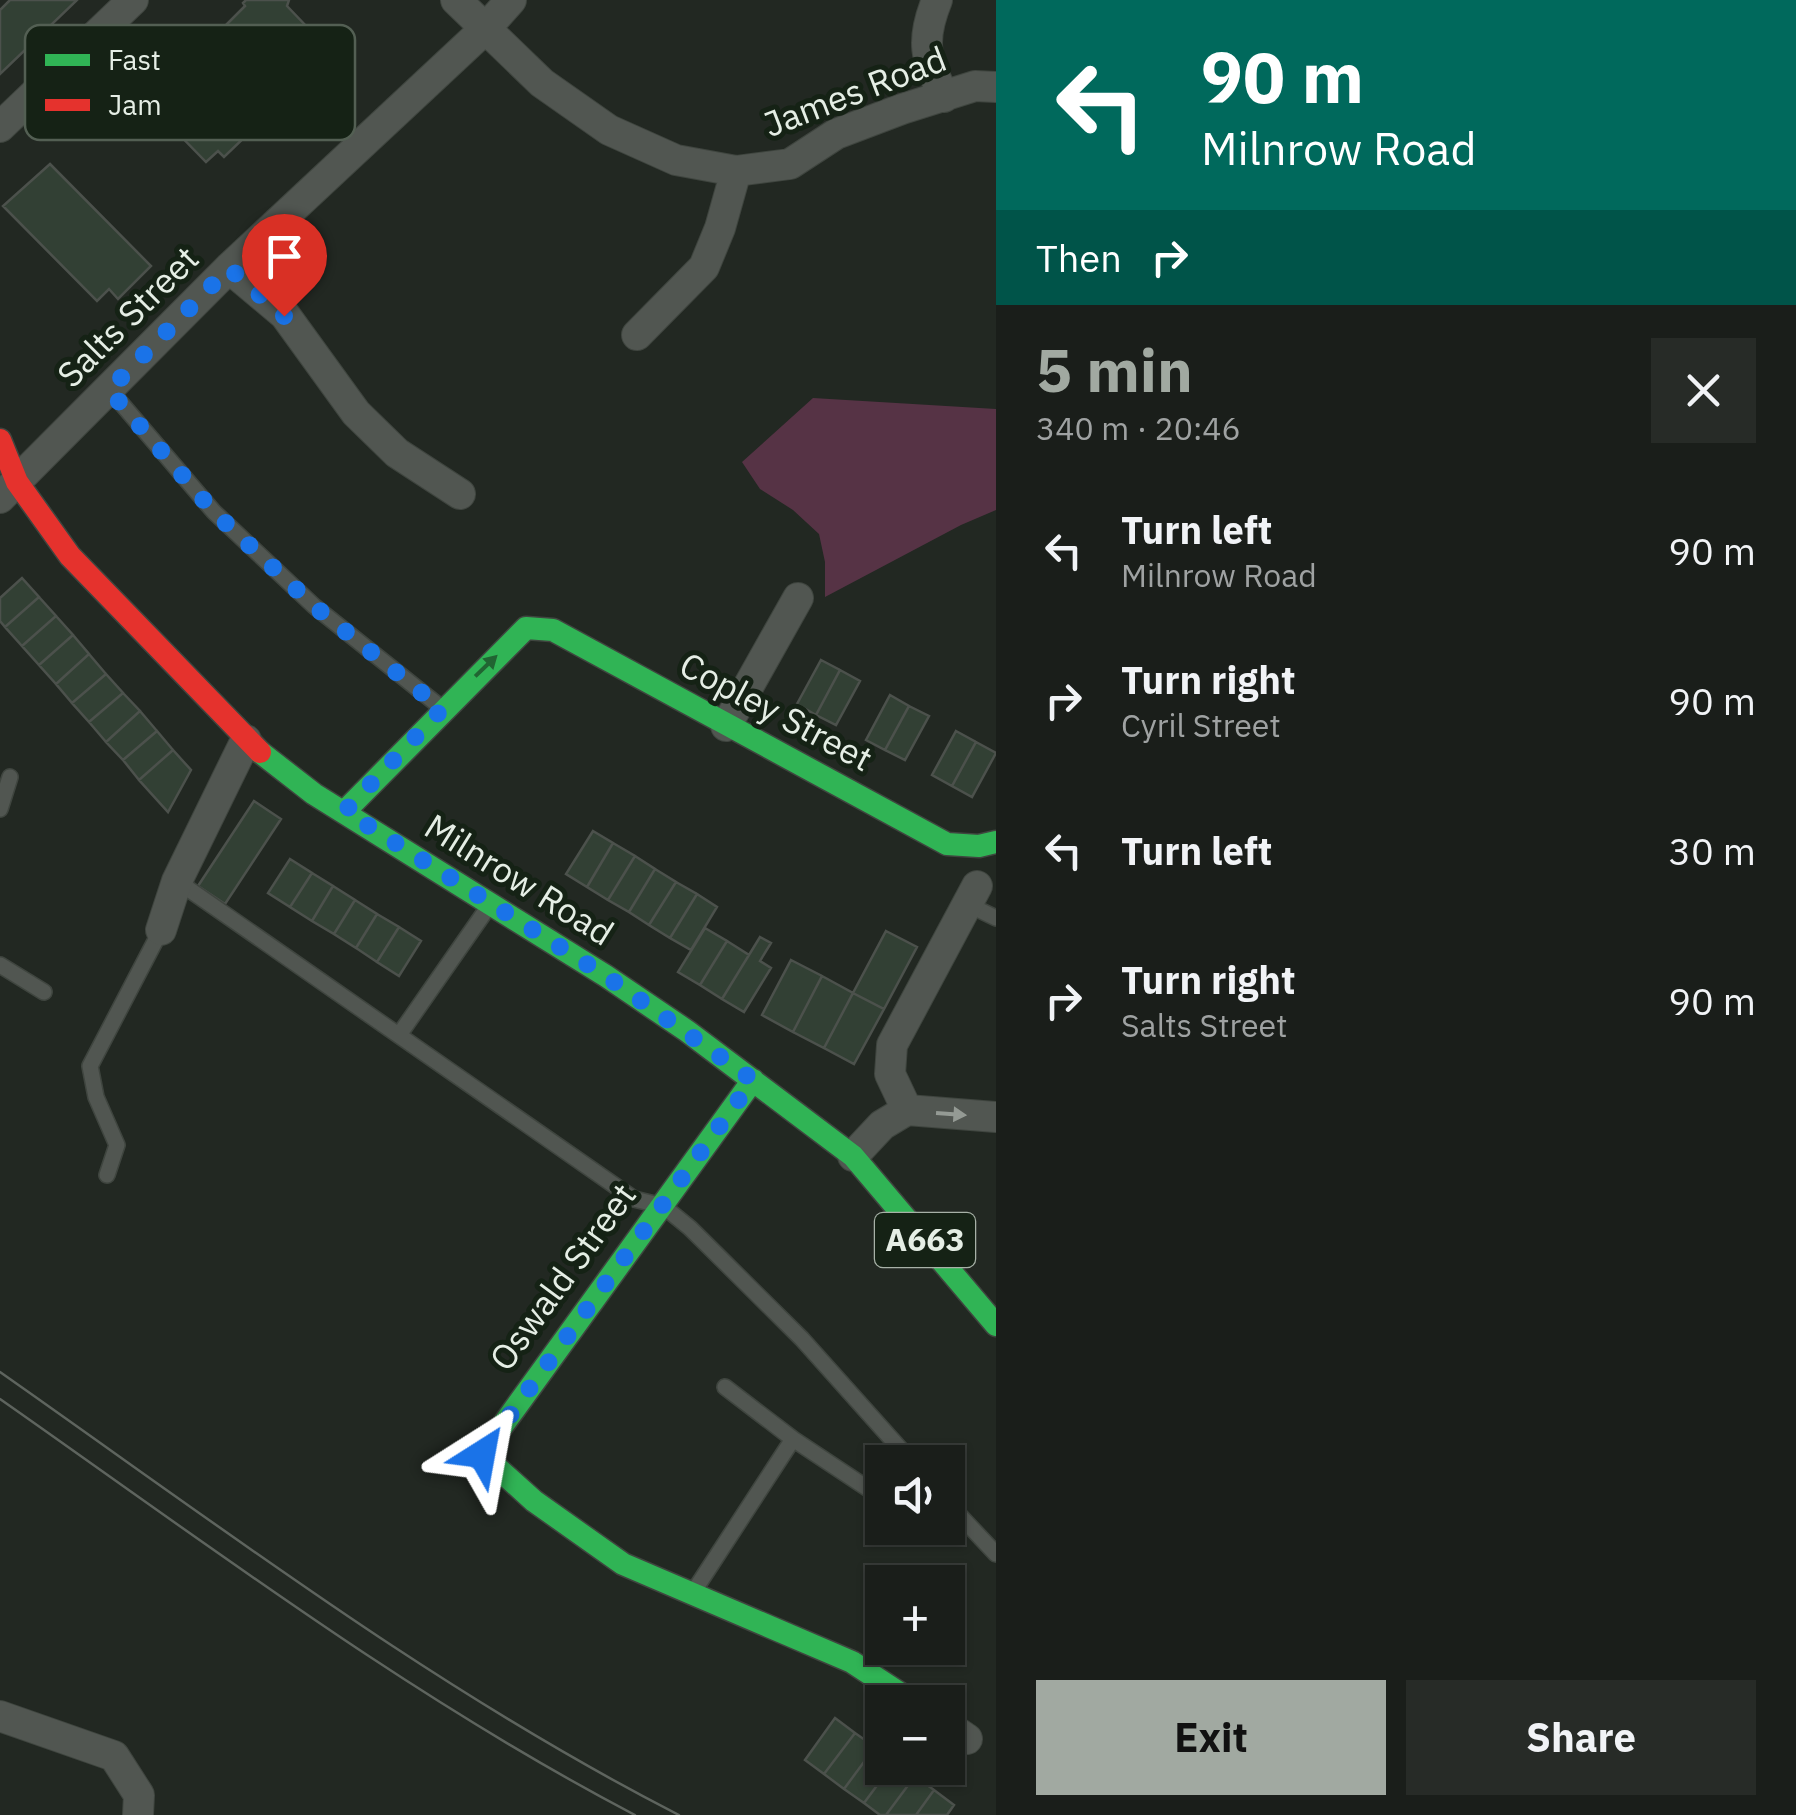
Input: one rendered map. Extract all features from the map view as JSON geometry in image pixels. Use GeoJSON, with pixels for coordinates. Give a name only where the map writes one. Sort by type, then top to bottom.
{"type":"FeatureCollection","features":[{"type":"Feature","properties":{"kind":"street"},"geometry":{"type":"LineString","coordinates":[[107,25],[133,0]]}},
{"type":"Feature","properties":{"kind":"street","name":"James Road"},"geometry":{"type":"LineString","coordinates":[[456,0],[542,83],[609,130],[676,160],[736,171],[790,164],[836,134],[975,86],[996,87]]}},
{"type":"Feature","properties":{"kind":"street","name":"Salts Street"},"geometry":{"type":"LineString","coordinates":[[8,490],[229,268],[486,28],[511,0]]}},
{"type":"Feature","properties":{"kind":"street"},"geometry":{"type":"LineString","coordinates":[[937,0],[926,26],[926,58],[944,97]]}},
{"type":"Feature","properties":{"kind":"street"},"geometry":{"type":"LineString","coordinates":[[0,127],[25,103]]}},
{"type":"Feature","properties":{"kind":"street"},"geometry":{"type":"LineString","coordinates":[[638,336],[704,267],[736,171]]}},
{"type":"Feature","properties":{"kind":"street"},"geometry":{"type":"LineString","coordinates":[[229,268],[284,316],[356,413],[397,453],[460,494]]}},
{"type":"Feature","properties":{"kind":"street","name":"A663"},"geometry":{"type":"LineString","coordinates":[[0,440],[8,490]]}},
{"type":"Feature","properties":{"kind":"street","name":"Milnrow Road"},"geometry":{"type":"LineString","coordinates":[[8,490],[246,740],[286,775],[622,987],[854,1156],[996,1325]]}},
{"type":"Feature","properties":{"kind":"street"},"geometry":{"type":"LineString","coordinates":[[726,726],[798,598]]}},
{"type":"Feature","properties":{"kind":"street","name":"Copley Street"},"geometry":{"type":"LineString","coordinates":[[442,709],[526,628],[553,630],[947,844],[978,846],[996,842]]}},
{"type":"Feature","properties":{"kind":"street"},"geometry":{"type":"LineString","coordinates":[[345,811],[442,709]]}},
{"type":"Feature","properties":{"kind":"street"},"geometry":{"type":"LineString","coordinates":[[162,930],[177,880],[246,740]]}},
{"type":"Feature","properties":{"kind":"street"},"geometry":{"type":"LineString","coordinates":[[908,1110],[890,1074],[892,1045],[972,895]]}},
{"type":"Feature","properties":{"kind":"street","name":"Oswald Street"},"geometry":{"type":"LineString","coordinates":[[753,1080],[482,1454],[534,1501],[623,1564],[852,1662],[887,1685]]}},
{"type":"Feature","properties":{"kind":"street"},"geometry":{"type":"LineString","coordinates":[[854,1156],[882,1125],[908,1110],[996,1117]]}},
{"type":"Feature","properties":{"kind":"street"},"geometry":{"type":"LineString","coordinates":[[0,1716],[114,1756],[140,1794],[138,1815]]}},
{"type":"Feature","properties":{"kind":"lane"},"geometry":{"type":"LineString","coordinates":[[109,390],[214,512],[314,606],[442,709]]}},
{"type":"Feature","properties":{"kind":"lane"},"geometry":{"type":"LineString","coordinates":[[0,809],[10,776]]}},
{"type":"Feature","properties":{"kind":"lane"},"geometry":{"type":"LineString","coordinates":[[177,880],[634,1199],[663,1206],[802,1339],[897,1445]]}},
{"type":"Feature","properties":{"kind":"lane"},"geometry":{"type":"LineString","coordinates":[[972,895],[996,918]]}},
{"type":"Feature","properties":{"kind":"lane"},"geometry":{"type":"LineString","coordinates":[[398,1035],[491,902]]}},
{"type":"Feature","properties":{"kind":"lane"},"geometry":{"type":"LineString","coordinates":[[107,1175],[117,1145],[96,1097],[90,1066],[162,930]]}},
{"type":"Feature","properties":{"kind":"lane"},"geometry":{"type":"LineString","coordinates":[[0,965],[44,992]]}},
{"type":"Feature","properties":{"kind":"lane"},"geometry":{"type":"LineString","coordinates":[[725,1387],[865,1487]]}},
{"type":"Feature","properties":{"kind":"lane"},"geometry":{"type":"LineString","coordinates":[[692,1594],[794,1439]]}},
{"type":"Feature","properties":{"kind":"lane"},"geometry":{"type":"LineString","coordinates":[[965,1521],[996,1554]]}},
{"type":"Feature","properties":{"kind":"shaded area"},"geometry":{"type":"Polygon","coordinates":[[[813,398],[996,409],[996,510],[825,597],[825,562],[819,534],[793,510],[760,489],[742,462],[813,398]]]}},
{"type":"Feature","properties":{"kind":"building"},"geometry":{"type":"Polygon","coordinates":[[[10,0],[77,0],[51,25],[25,25],[25,50],[0,74],[0,10],[10,0]]]}},
{"type":"Feature","properties":{"kind":"building"},"geometry":{"type":"Polygon","coordinates":[[[289,0],[287,6],[305,25],[226,25],[245,6],[243,3],[289,0]]]}},
{"type":"Feature","properties":{"kind":"building"},"geometry":{"type":"Polygon","coordinates":[[[185,140],[242,140],[224,157],[218,151],[206,162],[185,140]]]}},
{"type":"Feature","properties":{"kind":"building"},"geometry":{"type":"Polygon","coordinates":[[[50,164],[151,266],[118,299],[109,289],[97,301],[3,206],[50,164]]]}},
{"type":"Feature","properties":{"kind":"building"},"geometry":{"type":"Polygon","coordinates":[[[22,578],[39,597],[5,627],[0,621],[0,598],[22,578]]]}},
{"type":"Feature","properties":{"kind":"building"},"geometry":{"type":"Polygon","coordinates":[[[39,597],[56,616],[22,646],[5,627],[39,597]]]}},
{"type":"Feature","properties":{"kind":"building"},"geometry":{"type":"Polygon","coordinates":[[[56,616],[73,635],[39,665],[22,646],[56,616]]]}},
{"type":"Feature","properties":{"kind":"building"},"geometry":{"type":"Polygon","coordinates":[[[73,635],[89,654],[56,684],[39,665],[73,635]]]}},
{"type":"Feature","properties":{"kind":"building"},"geometry":{"type":"Polygon","coordinates":[[[89,654],[106,674],[72,703],[56,684],[89,654]]]}},
{"type":"Feature","properties":{"kind":"building"},"geometry":{"type":"Polygon","coordinates":[[[821,660],[840,670],[816,715],[797,704],[821,660]]]}},
{"type":"Feature","properties":{"kind":"building"},"geometry":{"type":"Polygon","coordinates":[[[840,670],[860,681],[836,725],[816,715],[840,670]]]}},
{"type":"Feature","properties":{"kind":"building"},"geometry":{"type":"Polygon","coordinates":[[[106,674],[123,693],[89,722],[72,703],[106,674]]]}},
{"type":"Feature","properties":{"kind":"building"},"geometry":{"type":"Polygon","coordinates":[[[123,693],[140,711],[106,742],[89,722],[123,693]]]}},
{"type":"Feature","properties":{"kind":"building"},"geometry":{"type":"Polygon","coordinates":[[[890,695],[909,706],[885,750],[866,740],[890,695]]]}},
{"type":"Feature","properties":{"kind":"building"},"geometry":{"type":"Polygon","coordinates":[[[909,706],[929,716],[905,760],[885,750],[909,706]]]}},
{"type":"Feature","properties":{"kind":"building"},"geometry":{"type":"Polygon","coordinates":[[[140,711],[157,731],[123,760],[106,742],[140,711]]]}},
{"type":"Feature","properties":{"kind":"building"},"geometry":{"type":"Polygon","coordinates":[[[157,731],[173,750],[139,780],[123,760],[157,731]]]}},
{"type":"Feature","properties":{"kind":"building"},"geometry":{"type":"Polygon","coordinates":[[[956,731],[976,742],[952,786],[932,775],[956,731]]]}},
{"type":"Feature","properties":{"kind":"building"},"geometry":{"type":"Polygon","coordinates":[[[976,742],[996,753],[972,797],[952,786],[976,742]]]}},
{"type":"Feature","properties":{"kind":"building"},"geometry":{"type":"Polygon","coordinates":[[[173,750],[191,770],[168,812],[139,780],[173,750]]]}},
{"type":"Feature","properties":{"kind":"building"},"geometry":{"type":"Polygon","coordinates":[[[254,801],[281,819],[225,904],[198,886],[254,801]]]}},
{"type":"Feature","properties":{"kind":"building"},"geometry":{"type":"Polygon","coordinates":[[[593,831],[613,843],[587,887],[566,874],[593,831]]]}},
{"type":"Feature","properties":{"kind":"building"},"geometry":{"type":"Polygon","coordinates":[[[613,843],[635,856],[608,900],[587,887],[613,843]]]}},
{"type":"Feature","properties":{"kind":"building"},"geometry":{"type":"Polygon","coordinates":[[[635,856],[655,869],[629,912],[608,900],[635,856]]]}},
{"type":"Feature","properties":{"kind":"building"},"geometry":{"type":"Polygon","coordinates":[[[290,859],[312,873],[290,907],[268,893],[290,859]]]}},
{"type":"Feature","properties":{"kind":"building"},"geometry":{"type":"Polygon","coordinates":[[[655,869],[676,882],[649,925],[629,912],[655,869]]]}},
{"type":"Feature","properties":{"kind":"building"},"geometry":{"type":"Polygon","coordinates":[[[312,873],[333,886],[312,921],[290,907],[312,873]]]}},
{"type":"Feature","properties":{"kind":"building"},"geometry":{"type":"Polygon","coordinates":[[[676,882],[697,894],[670,938],[649,925],[676,882]]]}},
{"type":"Feature","properties":{"kind":"building"},"geometry":{"type":"Polygon","coordinates":[[[333,886],[355,900],[334,934],[312,921],[333,886]]]}},
{"type":"Feature","properties":{"kind":"building"},"geometry":{"type":"Polygon","coordinates":[[[697,894],[717,907],[691,950],[670,938],[697,894]]]}},
{"type":"Feature","properties":{"kind":"building"},"geometry":{"type":"Polygon","coordinates":[[[355,900],[377,914],[356,948],[334,934],[355,900]]]}},
{"type":"Feature","properties":{"kind":"building"},"geometry":{"type":"Polygon","coordinates":[[[377,914],[399,927],[377,962],[356,948],[377,914]]]}},
{"type":"Feature","properties":{"kind":"building"},"geometry":{"type":"Polygon","coordinates":[[[399,927],[421,941],[399,976],[377,962],[399,927]]]}},
{"type":"Feature","properties":{"kind":"building"},"geometry":{"type":"Polygon","coordinates":[[[705,928],[727,941],[700,985],[678,972],[705,928]]]}},
{"type":"Feature","properties":{"kind":"building"},"geometry":{"type":"Polygon","coordinates":[[[886,931],[917,947],[884,1009],[853,993],[886,931]]]}},
{"type":"Feature","properties":{"kind":"building"},"geometry":{"type":"Polygon","coordinates":[[[760,937],[771,943],[760,961],[771,968],[744,1012],[722,999],[760,937]]]}},
{"type":"Feature","properties":{"kind":"building"},"geometry":{"type":"Polygon","coordinates":[[[727,941],[749,955],[722,999],[700,985],[727,941]]]}},
{"type":"Feature","properties":{"kind":"building"},"geometry":{"type":"Polygon","coordinates":[[[791,960],[822,976],[793,1032],[762,1015],[791,960]]]}},
{"type":"Feature","properties":{"kind":"building"},"geometry":{"type":"Polygon","coordinates":[[[822,976],[853,993],[824,1048],[793,1032],[822,976]]]}},
{"type":"Feature","properties":{"kind":"building"},"geometry":{"type":"Polygon","coordinates":[[[853,993],[884,1009],[854,1064],[824,1048],[853,993]]]}},
{"type":"Feature","properties":{"kind":"building"},"geometry":{"type":"Polygon","coordinates":[[[835,1718],[855,1733],[824,1774],[805,1760],[835,1718]]]}},
{"type":"Feature","properties":{"kind":"building"},"geometry":{"type":"Polygon","coordinates":[[[855,1733],[865,1740],[865,1761],[844,1789],[824,1774],[855,1733]]]}},
{"type":"Feature","properties":{"kind":"building"},"geometry":{"type":"Polygon","coordinates":[[[865,1761],[865,1785],[877,1785],[864,1803],[844,1789],[865,1761]]]}},
{"type":"Feature","properties":{"kind":"building"},"geometry":{"type":"Polygon","coordinates":[[[877,1785],[908,1785],[886,1815],[864,1803],[877,1785]]]}},
{"type":"Feature","properties":{"kind":"building"},"geometry":{"type":"Polygon","coordinates":[[[908,1785],[927,1785],[934,1790],[916,1815],[886,1815],[908,1785]]]}},
{"type":"Feature","properties":{"kind":"building"},"geometry":{"type":"Polygon","coordinates":[[[934,1790],[954,1805],[947,1815],[916,1815],[934,1790]]]}},
{"type":"Feature","properties":{"kind":"tram line"},"geometry":{"type":"LineString","coordinates":[[0,1372],[417,1662],[502,1716],[679,1815]]}},
{"type":"Feature","properties":{"kind":"tram line"},"geometry":{"type":"LineString","coordinates":[[0,1399],[390,1670],[470,1721],[635,1815]]}},
{"type":"Feature","properties":{"kind":"traffic: fast"},"geometry":{"type":"LineString","coordinates":[[345,811],[526,628],[553,630],[947,844],[979,846],[996,842]]}},
{"type":"Feature","properties":{"kind":"traffic: fast"},"geometry":{"type":"LineString","coordinates":[[260,752],[314,794],[687,1031],[853,1156],[996,1325]]}},
{"type":"Feature","properties":{"kind":"traffic: fast"},"geometry":{"type":"LineString","coordinates":[[753,1080],[482,1454],[534,1501],[623,1564],[852,1662],[887,1685]]}},
{"type":"Feature","properties":{"kind":"traffic: jam"},"geometry":{"type":"LineString","coordinates":[[0,440],[17,482],[70,556],[260,752]]}},
{"type":"Feature","properties":{"kind":"route"},"geometry":{"type":"LineString","coordinates":[[284,316],[229,268],[109,390],[214,512],[314,606],[442,709],[345,811],[606,976],[753,1080],[482,1454]]}}]}
